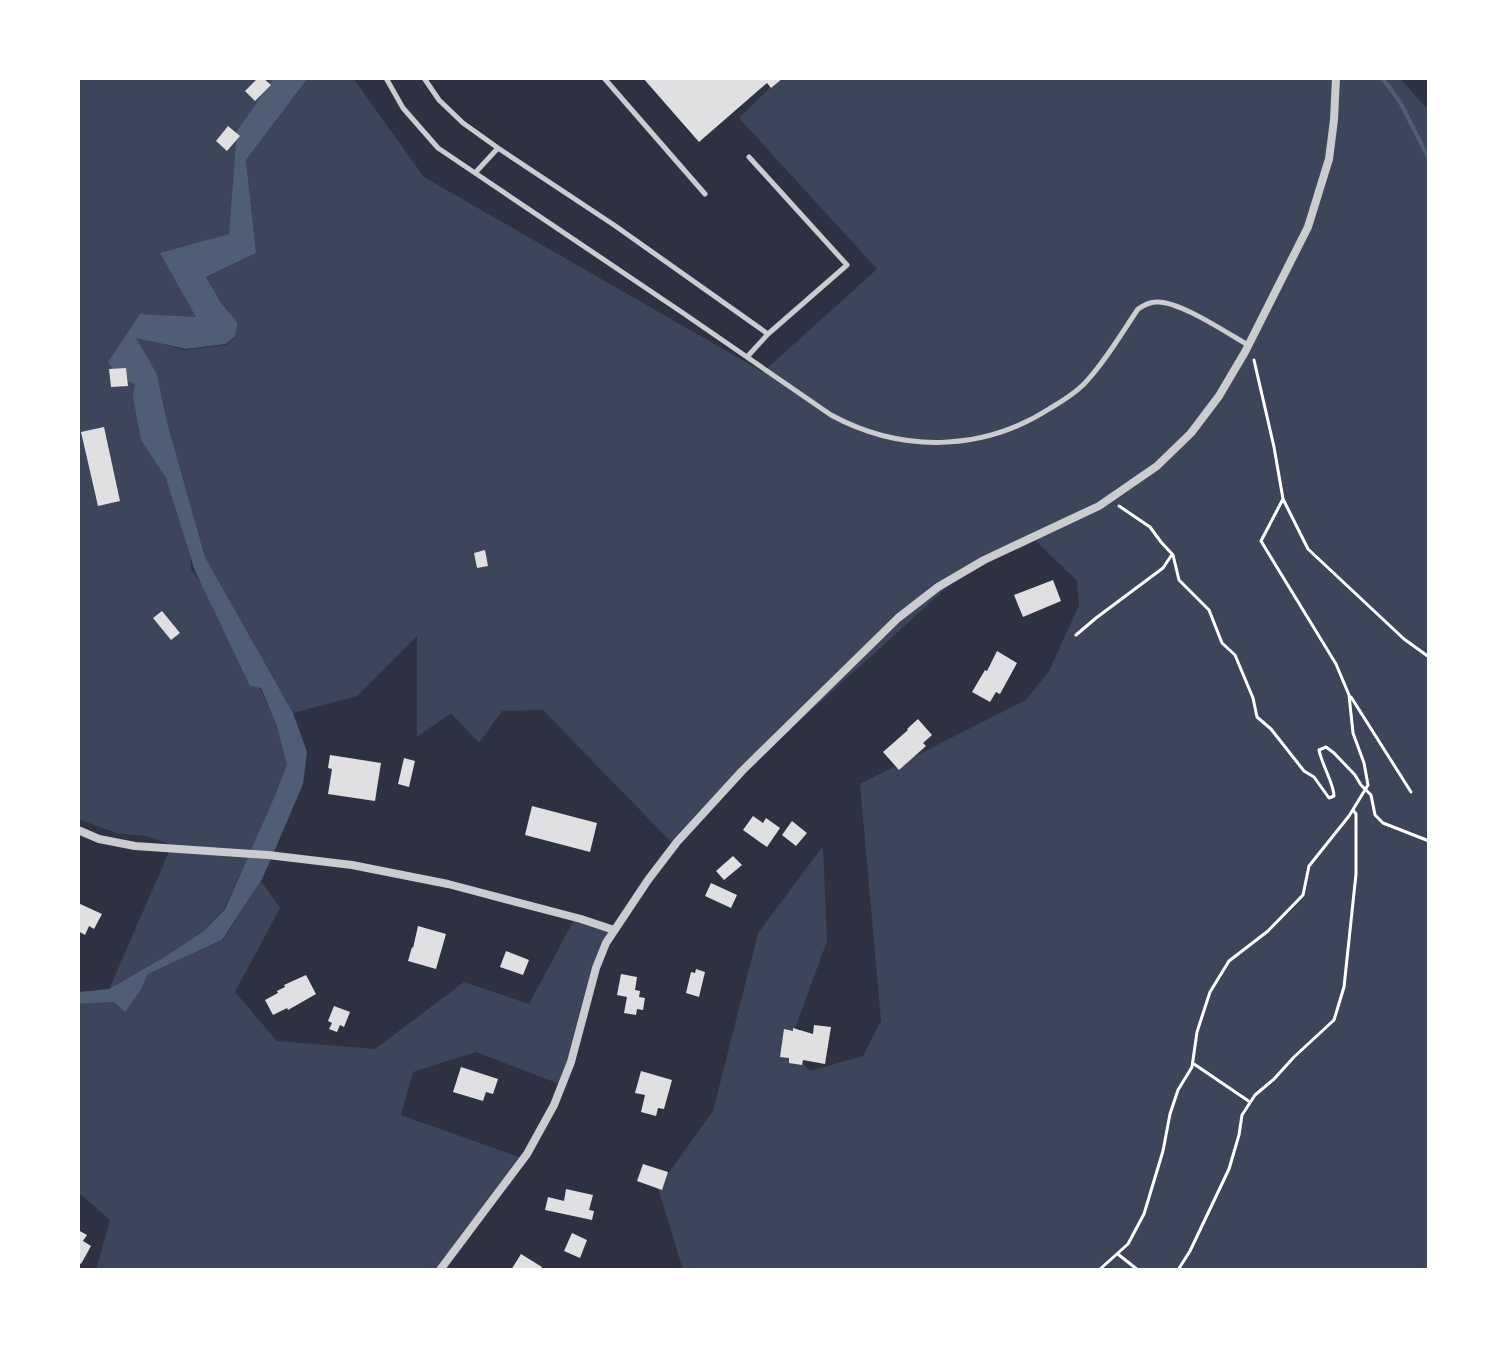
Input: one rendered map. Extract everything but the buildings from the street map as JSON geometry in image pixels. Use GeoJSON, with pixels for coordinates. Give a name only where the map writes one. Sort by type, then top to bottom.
{"type":"FeatureCollection","features":[{"type":"Feature","properties":{"kind":"street"},"geometry":{"type":"LineString","coordinates":[[440,1270],[527,1154],[554,1105],[571,1062],[596,968],[606,943],[677,842],[742,771],[898,618],[938,587],[984,560],[1099,506],[1157,466],[1191,433],[1219,396],[1308,227],[1329,159],[1336,78]]}},
{"type":"Feature","properties":{"kind":"street"},"geometry":{"type":"LineString","coordinates":[[78,830],[99,839],[135,846],[352,865],[448,884],[614,930]]}},
{"type":"Feature","properties":{"kind":"lane"},"geometry":{"type":"LineString","coordinates":[[386,78],[403,108],[438,148],[849,425],[895,439],[937,444],[980,438],[1013,429],[1082,386],[1138,309],[1157,301],[1173,304],[1249,343]]}},
{"type":"Feature","properties":{"kind":"lane"},"geometry":{"type":"LineString","coordinates":[[424,78],[439,100],[463,123],[768,334]]}},
{"type":"Feature","properties":{"kind":"lane"},"geometry":{"type":"LineString","coordinates":[[604,78],[705,194]]}},
{"type":"Feature","properties":{"kind":"lane"},"geometry":{"type":"LineString","coordinates":[[475,173],[498,148]]}},
{"type":"Feature","properties":{"kind":"lane"},"geometry":{"type":"LineString","coordinates":[[747,357],[768,334],[847,265],[749,157]]}},
{"type":"Feature","properties":{"kind":"path"},"geometry":{"type":"LineString","coordinates":[[1249,343],[1283,499],[1308,549],[1404,639],[1429,657]]}},
{"type":"Feature","properties":{"kind":"path"},"geometry":{"type":"LineString","coordinates":[[1283,499],[1261,541],[1336,664],[1349,695],[1411,792]]}},
{"type":"Feature","properties":{"kind":"path"},"geometry":{"type":"LineString","coordinates":[[1099,506],[1120,506],[1150,527],[1173,555],[1179,580],[1209,610],[1222,643],[1235,655],[1253,698],[1257,717],[1271,729],[1304,771],[1314,777],[1329,798],[1334,796],[1335,791],[1322,765],[1319,750],[1326,747],[1371,795],[1375,815],[1383,823],[1429,841]]}},
{"type":"Feature","properties":{"kind":"path"},"geometry":{"type":"LineString","coordinates":[[1076,635],[1163,568],[1173,555]]}},
{"type":"Feature","properties":{"kind":"path"},"geometry":{"type":"LineString","coordinates":[[1099,1270],[1128,1244],[1144,1214],[1163,1151],[1170,1114],[1192,1063],[1197,1032],[1210,992],[1229,961],[1268,931],[1303,895],[1309,866],[1328,845],[1368,785],[1353,733],[1349,695]]}},
{"type":"Feature","properties":{"kind":"path"},"geometry":{"type":"LineString","coordinates":[[1178,1270],[1229,1169],[1242,1115],[1250,1102],[1334,1020],[1344,987],[1356,874],[1356,814],[1353,810]]}},
{"type":"Feature","properties":{"kind":"path"},"geometry":{"type":"LineString","coordinates":[[1192,1063],[1250,1102]]}},
{"type":"Feature","properties":{"kind":"path"},"geometry":{"type":"LineString","coordinates":[[1118,1254],[1138,1270]]}},
{"type":"Feature","properties":{"kind":"shaded area"},"geometry":{"type":"Polygon","coordinates":[[[78,78],[291,78],[235,160],[243,232],[190,250],[213,314],[136,337],[185,350],[226,345],[235,336],[238,323],[221,303],[206,277],[256,253],[246,160],[308,78],[353,78],[424,177],[763,372],[877,269],[739,118],[780,78],[1399,78],[1429,110],[1429,1270],[683,1270],[658,1188],[713,1111],[758,933],[823,846],[827,941],[788,1048],[810,1071],[863,1056],[881,1021],[860,784],[1026,700],[1049,671],[1079,605],[1077,581],[1034,539],[954,581],[762,755],[674,845],[543,710],[502,711],[479,743],[451,713],[417,737],[417,636],[357,696],[293,713],[205,557],[167,422],[157,374],[135,337],[190,532],[191,569],[230,624],[286,744],[289,789],[254,844],[224,909],[204,931],[109,989],[172,845],[146,836],[116,833],[78,819],[78,78]]]}},
{"type":"Feature","properties":{"kind":"shaded area"},"geometry":{"type":"Polygon","coordinates":[[[274,78],[308,78],[246,160],[256,253],[206,277],[221,303],[238,323],[235,336],[226,344],[186,349],[136,338],[157,374],[167,422],[205,557],[293,713],[307,752],[303,784],[261,881],[222,940],[148,974],[125,1012],[114,1002],[78,1004],[78,992],[109,989],[204,931],[225,909],[287,765],[277,726],[261,688],[250,686],[195,571],[166,478],[141,440],[133,397],[135,384],[121,379],[108,362],[140,314],[196,317],[160,253],[229,234],[237,131],[274,78]]]}},
{"type":"Feature","properties":{"kind":"shaded area"},"geometry":{"type":"Polygon","coordinates":[[[261,881],[280,908],[235,992],[277,1041],[375,1049],[464,982],[529,1004],[575,918],[611,933],[562,1085],[476,1052],[413,1072],[401,1115],[522,1158],[440,1270],[96,1270],[110,1220],[78,1192],[78,1004],[114,1002],[125,1011],[141,990],[148,974],[223,940],[261,881]]]}},
{"type":"Feature","properties":{"kind":"waterway"},"geometry":{"type":"LineString","coordinates":[[1382,78],[1400,102],[1429,159]]}}]}
